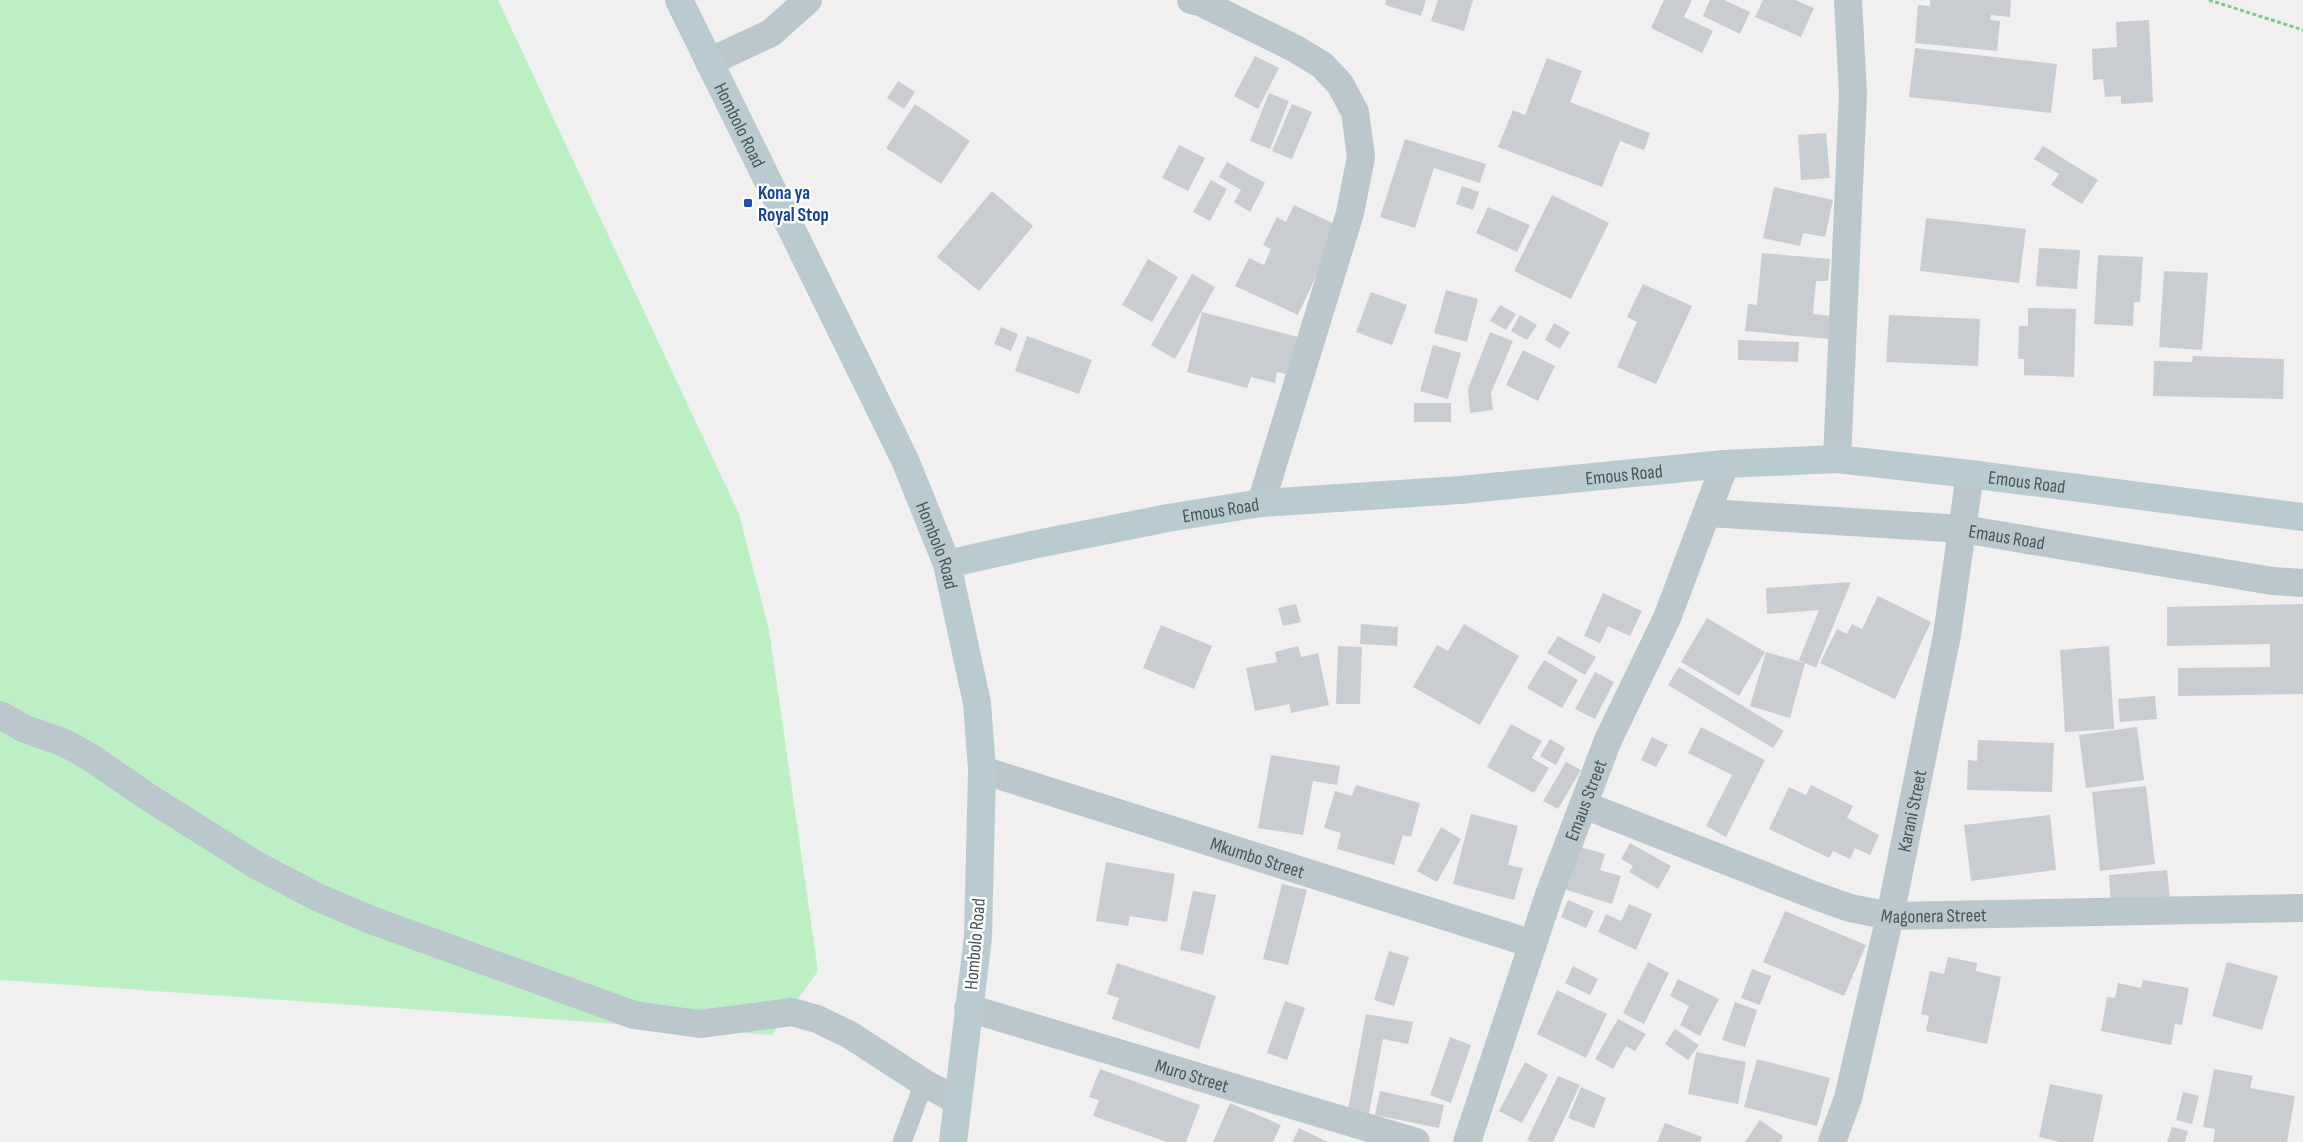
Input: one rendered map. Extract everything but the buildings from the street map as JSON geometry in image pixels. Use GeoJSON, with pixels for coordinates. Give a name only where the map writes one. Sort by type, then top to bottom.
{"type":"FeatureCollection","features":[{"type":"Feature","properties":{"kind":"street","name":"Hombolo Road"},"geometry":{"type":"LineString","coordinates":[[679,0],[905,460],[947,564],[977,703],[982,770],[978,937],[953,1142]]}},
{"type":"Feature","properties":{"kind":"street"},"geometry":{"type":"LineString","coordinates":[[709,62],[771,33],[808,0]]}},
{"type":"Feature","properties":{"kind":"street"},"geometry":{"type":"LineString","coordinates":[[1191,0],[1200,2],[1294,48],[1322,65],[1340,84],[1355,112],[1361,157],[1350,213],[1261,503]]}},
{"type":"Feature","properties":{"kind":"street"},"geometry":{"type":"LineString","coordinates":[[1837,460],[1853,94],[1848,0]]}},
{"type":"Feature","properties":{"kind":"street","name":"Emous Road"},"geometry":{"type":"LineString","coordinates":[[947,564],[1158,520],[1261,503],[1460,490],[1725,464],[1837,460],[1970,474],[2303,517]]}},
{"type":"Feature","properties":{"kind":"street","name":"Emaus Street"},"geometry":{"type":"LineString","coordinates":[[1467,1142],[1549,895],[1608,740],[1667,618],[1725,464]]}},
{"type":"Feature","properties":{"kind":"street","name":"Karani Street"},"geometry":{"type":"LineString","coordinates":[[1832,1142],[1848,1098],[1890,916],[1948,635],[1970,474]]}},
{"type":"Feature","properties":{"kind":"street","name":"Emaus Road"},"geometry":{"type":"LineString","coordinates":[[1708,513],[1963,529],[2272,581],[2303,583]]}},
{"type":"Feature","properties":{"kind":"street"},"geometry":{"type":"LineString","coordinates":[[0,715],[24,729],[65,743],[256,865],[317,897],[371,920],[634,1015],[700,1024],[792,1012],[817,1018],[850,1035],[924,1083],[958,1100]]}},
{"type":"Feature","properties":{"kind":"street","name":"Mkumbo Street"},"geometry":{"type":"LineString","coordinates":[[982,770],[1533,944]]}},
{"type":"Feature","properties":{"kind":"street","name":"Magonera Street"},"geometry":{"type":"LineString","coordinates":[[1584,805],[1816,896],[1850,908],[1890,916],[2303,908]]}},
{"type":"Feature","properties":{"kind":"street","name":"Muro Street"},"geometry":{"type":"LineString","coordinates":[[968,1008],[1416,1142]]}},
{"type":"Feature","properties":{"kind":"lane"},"geometry":{"type":"LineString","coordinates":[[902,1142],[924,1083]]}},
{"type":"Feature","properties":{"kind":"path"},"geometry":{"type":"LineString","coordinates":[[2209,0],[2303,30]]}},
{"type":"Feature","properties":{"kind":"green space"},"geometry":{"type":"Polygon","coordinates":[[[0,0],[498,0],[739,514],[769,630],[818,971],[772,1035],[0,980],[0,0]]]}},
{"type":"Feature","properties":{"kind":"place","name":"Kona ya Royal Stop"},"geometry":{"type":"Point","coordinates":[748,203]}}]}
